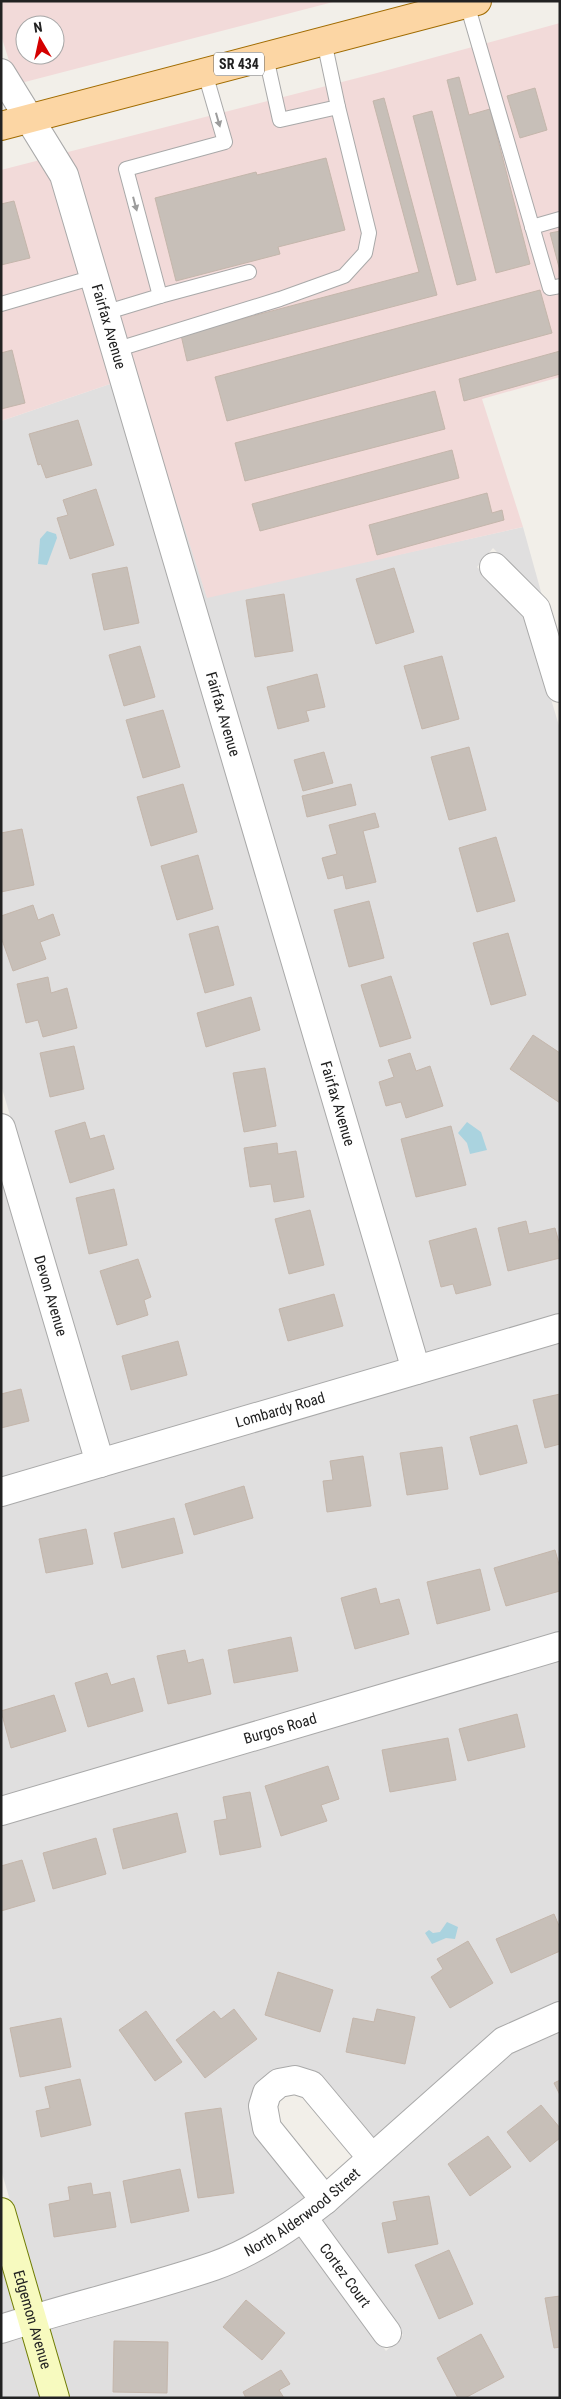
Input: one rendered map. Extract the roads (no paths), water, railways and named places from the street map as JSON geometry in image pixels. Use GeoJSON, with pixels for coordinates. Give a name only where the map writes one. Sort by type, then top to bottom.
{"type":"FeatureCollection","features":[{"type":"Feature","properties":{"kind":"main road","name":"SR 434"},"geometry":{"type":"LineString","coordinates":[[1,126],[460,4]]}},
{"type":"Feature","properties":{"kind":"street","name":"Fairfax Avenue"},"geometry":{"type":"LineString","coordinates":[[1,73],[64,175],[416,1370]]}},
{"type":"Feature","properties":{"kind":"street"},"geometry":{"type":"LineString","coordinates":[[494,566],[536,609],[560,688]]}},
{"type":"Feature","properties":{"kind":"street","name":"Devon Avenue"},"geometry":{"type":"LineString","coordinates":[[1,1128],[100,1463]]}},
{"type":"Feature","properties":{"kind":"street","name":"Lombardy Road"},"geometry":{"type":"LineString","coordinates":[[1,1492],[560,1328]]}},
{"type":"Feature","properties":{"kind":"street","name":"Burgos Road"},"geometry":{"type":"LineString","coordinates":[[1,1811],[560,1646]]}},
{"type":"Feature","properties":{"kind":"street","name":"North Alderwood Street"},"geometry":{"type":"LineString","coordinates":[[1,2329],[215,2265],[269,2239],[303,2218],[325,2200],[504,2042],[560,2016]]}},
{"type":"Feature","properties":{"kind":"street"},"geometry":{"type":"LineString","coordinates":[[325,2200],[267,2128],[263,2106],[267,2093],[279,2082],[295,2080],[311,2085],[372,2158]]}},
{"type":"Feature","properties":{"kind":"street","name":"Edgemon Avenue"},"geometry":{"type":"LineString","coordinates":[[1,2212],[55,2398]]}},
{"type":"Feature","properties":{"kind":"street","name":"Cortez Court"},"geometry":{"type":"LineString","coordinates":[[303,2218],[387,2333]]}},
{"type":"Feature","properties":{"kind":"lane"},"geometry":{"type":"LineString","coordinates":[[460,4],[550,288],[560,286]]}},
{"type":"Feature","properties":{"kind":"lane"},"geometry":{"type":"LineString","coordinates":[[115,350],[280,299],[344,276],[365,253],[369,233],[324,41]]}},
{"type":"Feature","properties":{"kind":"lane"},"geometry":{"type":"LineString","coordinates":[[266,57],[280,120],[338,106]]}},
{"type":"Feature","properties":{"kind":"lane"},"geometry":{"type":"LineString","coordinates":[[160,296],[126,169],[225,142],[205,73]]}},
{"type":"Feature","properties":{"kind":"lane"},"geometry":{"type":"LineString","coordinates":[[532,227],[560,219]]}},
{"type":"Feature","properties":{"kind":"lane"},"geometry":{"type":"LineString","coordinates":[[104,314],[160,296],[249,272]]}},
{"type":"Feature","properties":{"kind":"lane"},"geometry":{"type":"LineString","coordinates":[[1,304],[94,277]]}},
{"type":"Feature","properties":{"kind":"water"},"geometry":{"type":"Polygon","coordinates":[[[47,531],[56,534],[57,538],[47,565],[38,564],[40,539],[47,531]]]}},
{"type":"Feature","properties":{"kind":"water"},"geometry":{"type":"Polygon","coordinates":[[[467,1122],[481,1132],[487,1150],[470,1154],[467,1143],[458,1133],[467,1122]]]}},
{"type":"Feature","properties":{"kind":"water"},"geometry":{"type":"Polygon","coordinates":[[[447,1922],[458,1927],[455,1939],[446,1938],[432,1944],[425,1933],[429,1930],[433,1933],[440,1932],[447,1922]]]}}]}
